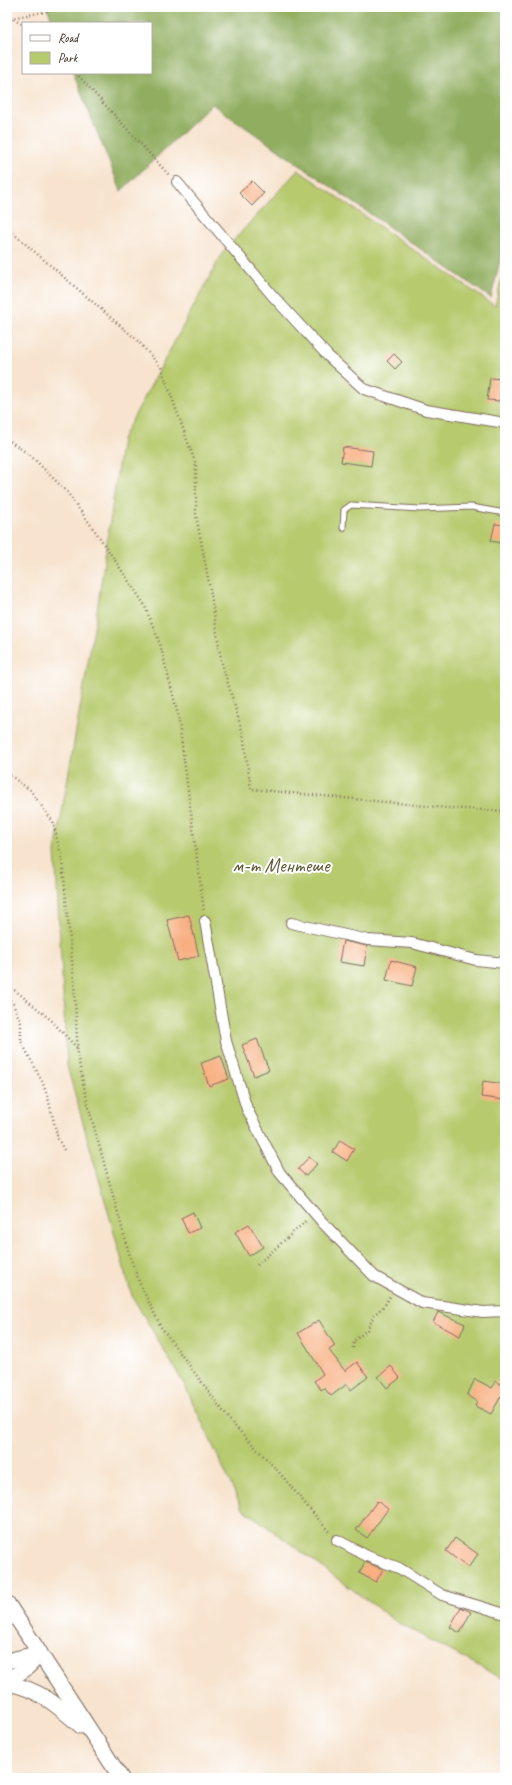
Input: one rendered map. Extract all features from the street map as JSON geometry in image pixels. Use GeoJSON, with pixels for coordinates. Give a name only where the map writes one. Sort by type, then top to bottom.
{"type":"FeatureCollection","features":[{"type":"Feature","properties":{"kind":"main road"},"geometry":{"type":"LineString","coordinates":[[7,1603],[92,1736],[121,1778]]}},
{"type":"Feature","properties":{"kind":"main road"},"geometry":{"type":"LineString","coordinates":[[7,1661],[40,1653]]}},
{"type":"Feature","properties":{"kind":"main road"},"geometry":{"type":"LineString","coordinates":[[7,1678],[16,1676],[29,1668],[40,1653]]}},
{"type":"Feature","properties":{"kind":"main road"},"geometry":{"type":"LineString","coordinates":[[7,1683],[36,1692],[52,1702],[92,1736]]}},
{"type":"Feature","properties":{"kind":"street"},"geometry":{"type":"LineString","coordinates":[[177,182],[272,295],[328,356],[364,389],[426,410],[505,423]]}},
{"type":"Feature","properties":{"kind":"street"},"geometry":{"type":"LineString","coordinates":[[206,921],[226,1041],[247,1109],[280,1173],[314,1213],[374,1276],[422,1303],[483,1312],[505,1311]]}},
{"type":"Feature","properties":{"kind":"street"},"geometry":{"type":"LineString","coordinates":[[291,923],[368,940],[412,943],[476,960],[505,962]]}},
{"type":"Feature","properties":{"kind":"street"},"geometry":{"type":"LineString","coordinates":[[337,1540],[367,1556],[399,1568],[442,1595],[505,1614]]}},
{"type":"Feature","properties":{"kind":"lane"},"geometry":{"type":"LineString","coordinates":[[343,528],[344,510],[351,505],[420,509],[471,507],[505,513]]}},
{"type":"Feature","properties":{"kind":"path"},"geometry":{"type":"LineString","coordinates":[[7,26],[12,18],[70,7]]}},
{"type":"Feature","properties":{"kind":"path"},"geometry":{"type":"LineString","coordinates":[[7,15],[22,25]]}},
{"type":"Feature","properties":{"kind":"path"},"geometry":{"type":"LineString","coordinates":[[77,74],[177,182]]}},
{"type":"Feature","properties":{"kind":"path"},"geometry":{"type":"LineString","coordinates":[[7,228],[138,341],[161,367],[196,466],[196,515],[211,594],[221,660],[243,734],[251,789],[447,808],[505,811]]}},
{"type":"Feature","properties":{"kind":"path"},"geometry":{"type":"LineString","coordinates":[[7,439],[31,456],[67,492],[144,604],[160,644],[178,715],[206,921]]}},
{"type":"Feature","properties":{"kind":"path"},"geometry":{"type":"LineString","coordinates":[[7,773],[30,790],[53,822],[62,859],[74,981],[78,1058],[88,1105],[130,1257],[140,1284],[161,1327],[231,1422],[277,1470],[337,1540]]}},
{"type":"Feature","properties":{"kind":"path"},"geometry":{"type":"LineString","coordinates":[[7,987],[16,991],[51,1020],[77,1048]]}},
{"type":"Feature","properties":{"kind":"path"},"geometry":{"type":"LineString","coordinates":[[7,998],[12,1004],[21,1023],[21,1041],[42,1081],[48,1098],[58,1139],[65,1152]]}},
{"type":"Feature","properties":{"kind":"path"},"geometry":{"type":"LineString","coordinates":[[257,1265],[314,1213]]}},
{"type":"Feature","properties":{"kind":"path"},"geometry":{"type":"LineString","coordinates":[[353,1348],[354,1341],[367,1330],[374,1315],[385,1305],[395,1287]]}},
{"type":"Feature","properties":{"kind":"green space"},"geometry":{"type":"Polygon","coordinates":[[[47,7],[505,7],[505,240],[491,298],[212,104],[121,191],[73,74],[152,74],[152,22],[53,22],[47,7]]]}},
{"type":"Feature","properties":{"kind":"green space","name":"м-т Ментeше"},"geometry":{"type":"Polygon","coordinates":[[[298,170],[495,306],[505,263],[505,1680],[395,1621],[242,1508],[185,1386],[132,1296],[67,1066],[55,852],[97,611],[122,439],[223,252],[298,170]]]}},
{"type":"Feature","properties":{"kind":"building"},"geometry":{"type":"Polygon","coordinates":[[[252,181],[264,193],[252,206],[239,193],[252,181]]]}},
{"type":"Feature","properties":{"kind":"building"},"geometry":{"type":"Polygon","coordinates":[[[394,354],[402,362],[395,369],[387,361],[394,354]]]}},
{"type":"Feature","properties":{"kind":"building"},"geometry":{"type":"Polygon","coordinates":[[[490,378],[502,379],[500,401],[487,400],[490,378]]]}},
{"type":"Feature","properties":{"kind":"building"},"geometry":{"type":"Polygon","coordinates":[[[343,447],[373,451],[371,466],[341,462],[343,447]]]}},
{"type":"Feature","properties":{"kind":"building"},"geometry":{"type":"Polygon","coordinates":[[[495,524],[505,525],[505,544],[491,541],[495,524]]]}},
{"type":"Feature","properties":{"kind":"building"},"geometry":{"type":"Polygon","coordinates":[[[189,915],[199,956],[178,961],[167,920],[189,915]]]}},
{"type":"Feature","properties":{"kind":"building"},"geometry":{"type":"Polygon","coordinates":[[[343,941],[367,946],[364,966],[339,962],[343,941]]]}},
{"type":"Feature","properties":{"kind":"building"},"geometry":{"type":"Polygon","coordinates":[[[391,960],[417,967],[412,986],[386,980],[391,960]]]}},
{"type":"Feature","properties":{"kind":"building"},"geometry":{"type":"Polygon","coordinates":[[[257,1039],[269,1070],[254,1076],[242,1045],[257,1039]]]}},
{"type":"Feature","properties":{"kind":"building"},"geometry":{"type":"Polygon","coordinates":[[[221,1056],[229,1079],[209,1086],[201,1063],[221,1056]]]}},
{"type":"Feature","properties":{"kind":"building"},"geometry":{"type":"Polygon","coordinates":[[[483,1081],[505,1084],[505,1100],[481,1097],[483,1081]]]}},
{"type":"Feature","properties":{"kind":"building"},"geometry":{"type":"Polygon","coordinates":[[[340,1140],[354,1149],[347,1161],[333,1152],[340,1140]]]}},
{"type":"Feature","properties":{"kind":"building"},"geometry":{"type":"Polygon","coordinates":[[[309,1157],[317,1164],[306,1176],[298,1169],[309,1157]]]}},
{"type":"Feature","properties":{"kind":"building"},"geometry":{"type":"Polygon","coordinates":[[[193,1212],[200,1228],[188,1233],[181,1218],[193,1212]]]}},
{"type":"Feature","properties":{"kind":"building"},"geometry":{"type":"Polygon","coordinates":[[[249,1224],[263,1247],[249,1256],[235,1232],[249,1224]]]}},
{"type":"Feature","properties":{"kind":"building"},"geometry":{"type":"Polygon","coordinates":[[[438,1312],[465,1324],[460,1336],[433,1322],[438,1312]]]}},
{"type":"Feature","properties":{"kind":"building"},"geometry":{"type":"Polygon","coordinates":[[[319,1320],[335,1346],[329,1350],[345,1371],[357,1362],[368,1377],[351,1390],[347,1384],[331,1396],[324,1388],[321,1390],[314,1381],[323,1374],[298,1333],[319,1320]]]}},
{"type":"Feature","properties":{"kind":"building"},"geometry":{"type":"Polygon","coordinates":[[[391,1366],[400,1378],[387,1388],[378,1377],[391,1366]]]}},
{"type":"Feature","properties":{"kind":"building"},"geometry":{"type":"Polygon","coordinates":[[[475,1379],[492,1388],[495,1381],[505,1386],[505,1399],[501,1396],[491,1414],[475,1406],[477,1401],[467,1395],[475,1379]]]}},
{"type":"Feature","properties":{"kind":"building"},"geometry":{"type":"Polygon","coordinates":[[[377,1501],[388,1509],[367,1538],[356,1530],[377,1501]]]}},
{"type":"Feature","properties":{"kind":"building"},"geometry":{"type":"Polygon","coordinates":[[[455,1538],[478,1554],[468,1568],[446,1551],[455,1538]]]}},
{"type":"Feature","properties":{"kind":"building"},"geometry":{"type":"Polygon","coordinates":[[[365,1562],[383,1569],[376,1582],[359,1573],[365,1562]]]}},
{"type":"Feature","properties":{"kind":"building"},"geometry":{"type":"Polygon","coordinates":[[[461,1607],[471,1612],[460,1633],[450,1627],[461,1607]]]}}]}
